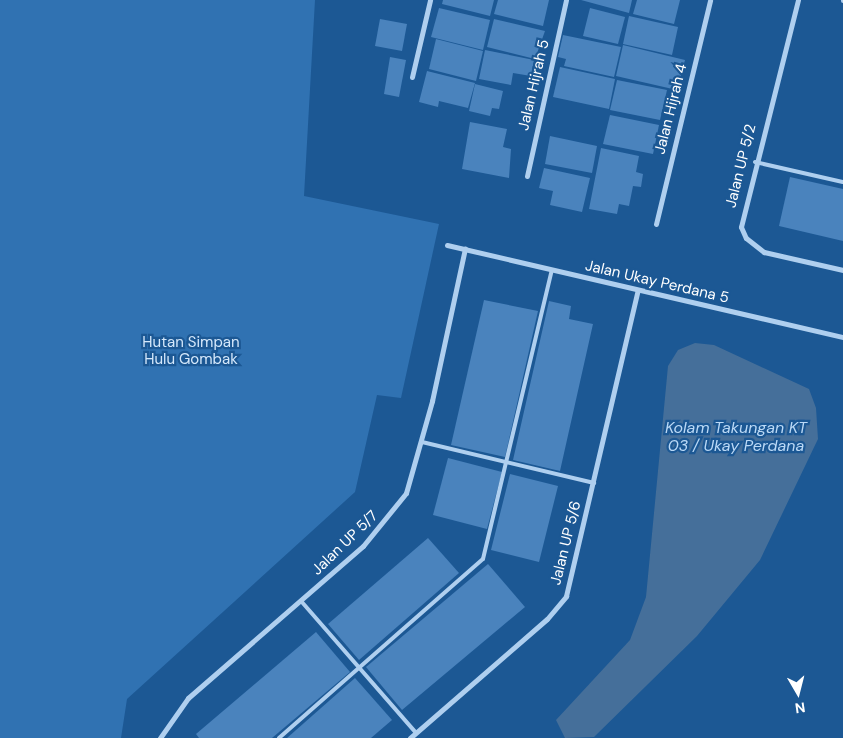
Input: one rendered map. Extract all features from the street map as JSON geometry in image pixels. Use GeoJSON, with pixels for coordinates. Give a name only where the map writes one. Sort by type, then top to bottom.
{"type":"FeatureCollection","features":[{"type":"Feature","properties":{"kind":"street"},"geometry":{"type":"LineString","coordinates":[[412,77],[430,0]]}},
{"type":"Feature","properties":{"kind":"street","name":"Jalan Hijrah 5"},"geometry":{"type":"LineString","coordinates":[[527,176],[566,0]]}},
{"type":"Feature","properties":{"kind":"street","name":"Jalan Hijrah 4"},"geometry":{"type":"LineString","coordinates":[[656,224],[710,0]]}},
{"type":"Feature","properties":{"kind":"street","name":"Jalan UP 5/2"},"geometry":{"type":"LineString","coordinates":[[798,0],[741,216],[746,238],[764,252],[843,270]]}},
{"type":"Feature","properties":{"kind":"street","name":"Jalan Ukay Perdana 5"},"geometry":{"type":"LineString","coordinates":[[447,245],[843,337]]}},
{"type":"Feature","properties":{"kind":"street","name":"Jalan UP 5/7"},"geometry":{"type":"LineString","coordinates":[[160,738],[188,698],[301,601],[387,522],[406,493],[422,442],[465,249]]}},
{"type":"Feature","properties":{"kind":"street","name":"Jalan UP 5/6"},"geometry":{"type":"LineString","coordinates":[[410,738],[558,608],[578,553],[638,290]]}},
{"type":"Feature","properties":{"kind":"lane"},"geometry":{"type":"LineString","coordinates":[[755,162],[843,182]]}},
{"type":"Feature","properties":{"kind":"lane"},"geometry":{"type":"LineString","coordinates":[[279,738],[483,559],[509,463],[552,270]]}},
{"type":"Feature","properties":{"kind":"lane"},"geometry":{"type":"LineString","coordinates":[[422,442],[594,483]]}},
{"type":"Feature","properties":{"kind":"lane"},"geometry":{"type":"LineString","coordinates":[[301,601],[416,733]]}},
{"type":"Feature","properties":{"kind":"green space","name":"Hutan Simpan Hulu Gombak"},"geometry":{"type":"Polygon","coordinates":[[[0,0],[315,0],[304,196],[439,224],[401,398],[377,395],[355,492],[127,699],[121,738],[0,738],[0,0]]]}},
{"type":"Feature","properties":{"kind":"water","name":"Kolam Takungan KT 03 / Ukay Perdana"},"geometry":{"type":"Polygon","coordinates":[[[695,343],[714,345],[809,389],[816,408],[818,439],[760,560],[697,636],[594,737],[565,738],[556,720],[630,640],[646,597],[668,366],[678,350],[695,343]]]}},
{"type":"Feature","properties":{"kind":"building"},"geometry":{"type":"Polygon","coordinates":[[[443,0],[494,0],[490,16],[442,4],[443,0]]]}},
{"type":"Feature","properties":{"kind":"building"},"geometry":{"type":"Polygon","coordinates":[[[498,0],[549,0],[543,26],[494,14],[498,0]]]}},
{"type":"Feature","properties":{"kind":"building"},"geometry":{"type":"Polygon","coordinates":[[[581,0],[632,0],[629,13],[581,0]]]}},
{"type":"Feature","properties":{"kind":"building"},"geometry":{"type":"Polygon","coordinates":[[[637,0],[680,0],[674,24],[633,14],[637,0]]]}},
{"type":"Feature","properties":{"kind":"building"},"geometry":{"type":"Polygon","coordinates":[[[439,8],[490,20],[483,50],[431,37],[439,8]]]}},
{"type":"Feature","properties":{"kind":"building"},"geometry":{"type":"Polygon","coordinates":[[[590,8],[625,17],[618,44],[583,36],[590,8]]]}},
{"type":"Feature","properties":{"kind":"building"},"geometry":{"type":"Polygon","coordinates":[[[629,16],[678,27],[672,55],[623,44],[629,16]]]}},
{"type":"Feature","properties":{"kind":"building"},"geometry":{"type":"Polygon","coordinates":[[[380,19],[407,24],[402,51],[375,46],[380,19]]]}},
{"type":"Feature","properties":{"kind":"building"},"geometry":{"type":"Polygon","coordinates":[[[494,19],[545,31],[535,59],[487,47],[494,19]]]}},
{"type":"Feature","properties":{"kind":"building"},"geometry":{"type":"Polygon","coordinates":[[[563,35],[621,47],[614,77],[564,66],[566,59],[558,57],[563,35]]]}},
{"type":"Feature","properties":{"kind":"building"},"geometry":{"type":"Polygon","coordinates":[[[436,39],[483,51],[476,81],[429,69],[436,39]]]}},
{"type":"Feature","properties":{"kind":"building"},"geometry":{"type":"Polygon","coordinates":[[[623,45],[685,60],[677,90],[616,76],[623,45]]]}},
{"type":"Feature","properties":{"kind":"building"},"geometry":{"type":"Polygon","coordinates":[[[485,50],[534,60],[531,76],[513,73],[511,85],[479,79],[485,50]]]}},
{"type":"Feature","properties":{"kind":"building"},"geometry":{"type":"Polygon","coordinates":[[[390,57],[406,60],[399,97],[384,94],[390,57]]]}},
{"type":"Feature","properties":{"kind":"building"},"geometry":{"type":"Polygon","coordinates":[[[560,67],[615,79],[609,109],[553,97],[560,67]]]}},
{"type":"Feature","properties":{"kind":"building"},"geometry":{"type":"Polygon","coordinates":[[[427,71],[475,83],[468,108],[439,101],[438,107],[419,102],[427,71]]]}},
{"type":"Feature","properties":{"kind":"building"},"geometry":{"type":"Polygon","coordinates":[[[617,80],[667,90],[660,120],[610,110],[617,80]]]}},
{"type":"Feature","properties":{"kind":"building"},"geometry":{"type":"Polygon","coordinates":[[[475,84],[503,91],[499,109],[492,108],[490,116],[469,111],[475,84]]]}},
{"type":"Feature","properties":{"kind":"building"},"geometry":{"type":"Polygon","coordinates":[[[610,115],[659,125],[653,154],[603,144],[610,115]]]}},
{"type":"Feature","properties":{"kind":"building"},"geometry":{"type":"Polygon","coordinates":[[[470,122],[507,129],[503,147],[511,149],[509,178],[462,169],[470,122]]]}},
{"type":"Feature","properties":{"kind":"building"},"geometry":{"type":"Polygon","coordinates":[[[550,136],[597,146],[592,173],[545,164],[550,136]]]}},
{"type":"Feature","properties":{"kind":"building"},"geometry":{"type":"Polygon","coordinates":[[[601,148],[639,156],[636,172],[643,174],[641,187],[633,186],[629,206],[619,204],[617,214],[589,209],[601,148]]]}},
{"type":"Feature","properties":{"kind":"building"},"geometry":{"type":"Polygon","coordinates":[[[544,168],[590,178],[582,212],[550,205],[553,191],[539,188],[544,168]]]}},
{"type":"Feature","properties":{"kind":"building"},"geometry":{"type":"Polygon","coordinates":[[[790,177],[843,189],[843,241],[779,226],[790,177]]]}},
{"type":"Feature","properties":{"kind":"building"},"geometry":{"type":"Polygon","coordinates":[[[484,300],[538,311],[505,457],[451,445],[484,300]]]}},
{"type":"Feature","properties":{"kind":"building"},"geometry":{"type":"Polygon","coordinates":[[[549,301],[571,306],[569,319],[593,324],[560,471],[513,460],[549,301]]]}},
{"type":"Feature","properties":{"kind":"building"},"geometry":{"type":"Polygon","coordinates":[[[448,458],[502,472],[487,529],[433,515],[448,458]]]}},
{"type":"Feature","properties":{"kind":"building"},"geometry":{"type":"Polygon","coordinates":[[[510,474],[558,486],[539,562],[491,550],[510,474]]]}},
{"type":"Feature","properties":{"kind":"building"},"geometry":{"type":"Polygon","coordinates":[[[428,538],[459,573],[359,660],[328,624],[428,538]]]}},
{"type":"Feature","properties":{"kind":"building"},"geometry":{"type":"Polygon","coordinates":[[[488,564],[525,607],[402,710],[366,667],[488,564]]]}},
{"type":"Feature","properties":{"kind":"building"},"geometry":{"type":"Polygon","coordinates":[[[316,632],[350,672],[272,738],[199,738],[196,734],[316,632]]]}},
{"type":"Feature","properties":{"kind":"building"},"geometry":{"type":"Polygon","coordinates":[[[355,678],[392,720],[371,738],[287,738],[355,678]]]}}]}
